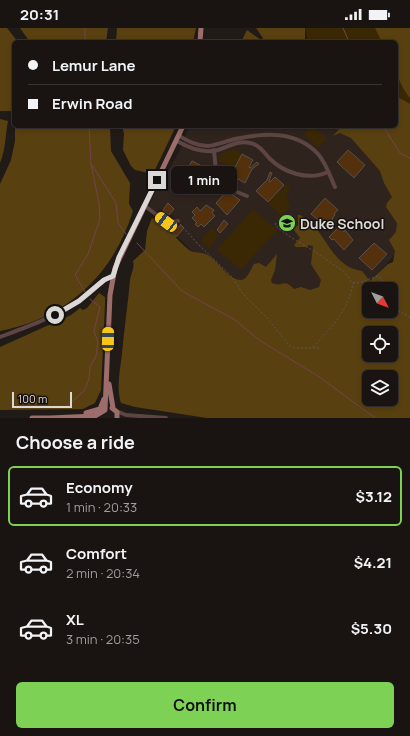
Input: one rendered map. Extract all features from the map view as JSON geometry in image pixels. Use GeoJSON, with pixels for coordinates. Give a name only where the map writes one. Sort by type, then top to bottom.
{"type":"FeatureCollection","features":[{"type":"Feature","properties":{"kind":"main road"},"geometry":{"type":"LineString","coordinates":[[200,40],[201,28]]}},
{"type":"Feature","properties":{"kind":"main road"},"geometry":{"type":"LineString","coordinates":[[50,418],[58,414],[96,412],[103,406],[108,379],[109,307],[113,276],[119,257],[182,128]]}},
{"type":"Feature","properties":{"kind":"main road"},"geometry":{"type":"LineString","coordinates":[[108,379],[117,418]]}},
{"type":"Feature","properties":{"kind":"main road"},"geometry":{"type":"LineString","coordinates":[[104,418],[106,391]]}},
{"type":"Feature","properties":{"kind":"main road"},"geometry":{"type":"LineString","coordinates":[[50,418],[95,416],[105,411],[115,410]]}},
{"type":"Feature","properties":{"kind":"main road"},"geometry":{"type":"LineString","coordinates":[[32,418],[60,418]]}},
{"type":"Feature","properties":{"kind":"street"},"geometry":{"type":"LineString","coordinates":[[178,139],[194,144],[208,146],[254,136],[282,135],[294,138],[309,146],[318,155],[335,187]]}},
{"type":"Feature","properties":{"kind":"street"},"geometry":{"type":"LineString","coordinates":[[178,139],[195,150],[214,150],[241,142],[254,136]]}},
{"type":"Feature","properties":{"kind":"street"},"geometry":{"type":"LineString","coordinates":[[241,142],[251,142],[256,145],[270,159],[288,171],[309,177],[315,177],[328,172]]}},
{"type":"Feature","properties":{"kind":"street"},"geometry":{"type":"LineString","coordinates":[[214,150],[216,172],[237,192],[247,196]]}},
{"type":"Feature","properties":{"kind":"street"},"geometry":{"type":"LineString","coordinates":[[144,206],[166,222],[178,221]]}},
{"type":"Feature","properties":{"kind":"street"},"geometry":{"type":"LineString","coordinates":[[0,338],[68,308],[85,297],[104,280],[113,276]]}},
{"type":"Feature","properties":{"kind":"street"},"geometry":{"type":"LineString","coordinates":[[115,410],[126,415],[166,418]]}},
{"type":"Feature","properties":{"kind":"street"},"geometry":{"type":"LineString","coordinates":[[125,418],[138,416]]}},
{"type":"Feature","properties":{"kind":"path"},"geometry":{"type":"LineString","coordinates":[[178,221],[196,242],[233,278],[243,294],[268,319],[289,345],[295,348],[320,348]]}},
{"type":"Feature","properties":{"kind":"path"},"geometry":{"type":"LineString","coordinates":[[276,223],[275,225],[283,232],[322,255],[341,269],[353,283],[351,296],[342,314],[312,347]]}},
{"type":"Feature","properties":{"kind":"path"},"geometry":{"type":"LineString","coordinates":[[353,283],[376,276],[380,277],[383,282]]}},
{"type":"Feature","properties":{"kind":"path"},"geometry":{"type":"LineString","coordinates":[[398,311],[410,317]]}},
{"type":"Feature","properties":{"kind":"shaded area"},"geometry":{"type":"Polygon","coordinates":[[[0,28],[7,28],[16,40],[12,40],[12,111],[0,111],[0,28]]]}},
{"type":"Feature","properties":{"kind":"shaded area"},"geometry":{"type":"Polygon","coordinates":[[[20,28],[108,28],[106,40],[29,40],[20,28]]]}},
{"type":"Feature","properties":{"kind":"shaded area"},"geometry":{"type":"Polygon","coordinates":[[[117,28],[196,28],[193,40],[116,40],[117,28]]]}},
{"type":"Feature","properties":{"kind":"shaded area"},"geometry":{"type":"Polygon","coordinates":[[[256,28],[305,28],[305,40],[261,40],[263,38],[256,28]]]}},
{"type":"Feature","properties":{"kind":"shaded area"},"geometry":{"type":"Polygon","coordinates":[[[305,28],[410,28],[410,191],[396,128],[398,128],[398,40],[308,40],[305,28]]]}},
{"type":"Feature","properties":{"kind":"shaded area"},"geometry":{"type":"Polygon","coordinates":[[[375,28],[410,28],[410,98],[401,84],[398,75],[398,40],[381,40],[375,28]]]}},
{"type":"Feature","properties":{"kind":"shaded area"},"geometry":{"type":"Polygon","coordinates":[[[247,30],[261,40],[242,40],[247,30]]]}},
{"type":"Feature","properties":{"kind":"shaded area"},"geometry":{"type":"Polygon","coordinates":[[[398,97],[410,104],[410,418],[207,418],[135,407],[121,403],[119,379],[130,280],[134,266],[133,261],[145,250],[147,231],[152,218],[157,220],[189,250],[207,254],[228,274],[241,280],[249,274],[254,264],[259,263],[266,267],[277,254],[275,270],[271,280],[272,283],[285,283],[294,289],[301,287],[310,290],[319,287],[321,280],[311,264],[313,246],[308,245],[307,247],[296,247],[294,245],[300,238],[294,230],[298,225],[298,215],[309,221],[342,262],[351,268],[362,271],[370,281],[388,264],[393,262],[395,251],[389,240],[396,232],[397,223],[386,207],[387,203],[392,197],[384,183],[380,171],[351,138],[340,133],[333,136],[339,128],[398,128],[398,97]]]}},
{"type":"Feature","properties":{"kind":"shaded area"},"geometry":{"type":"Polygon","coordinates":[[[0,119],[8,121],[0,163],[0,119]]]}},
{"type":"Feature","properties":{"kind":"shaded area"},"geometry":{"type":"Polygon","coordinates":[[[15,128],[110,128],[111,151],[130,183],[129,204],[133,211],[124,234],[113,255],[100,274],[84,290],[66,304],[46,316],[24,325],[0,331],[0,184],[11,160],[15,141],[15,128]]]}},
{"type":"Feature","properties":{"kind":"shaded area"},"geometry":{"type":"Polygon","coordinates":[[[122,128],[175,128],[153,174],[135,170],[131,166],[123,150],[124,134],[122,128]]]}},
{"type":"Feature","properties":{"kind":"shaded area","name":"Duke School"},"geometry":{"type":"Polygon","coordinates":[[[188,128],[396,128],[410,237],[371,282],[362,282],[362,292],[304,358],[148,209],[155,193],[180,150],[188,128]]]}},
{"type":"Feature","properties":{"kind":"shaded area"},"geometry":{"type":"Polygon","coordinates":[[[310,128],[314,128],[327,139],[318,148],[304,134],[310,128]]]}},
{"type":"Feature","properties":{"kind":"shaded area"},"geometry":{"type":"Polygon","coordinates":[[[234,149],[242,154],[234,168],[220,162],[219,156],[222,153],[234,149]]]}},
{"type":"Feature","properties":{"kind":"shaded area"},"geometry":{"type":"Polygon","coordinates":[[[286,185],[289,186],[289,191],[286,193],[290,207],[281,216],[268,203],[286,185]]]}},
{"type":"Feature","properties":{"kind":"shaded area"},"geometry":{"type":"Polygon","coordinates":[[[253,209],[277,230],[241,270],[217,250],[253,209]]]}},
{"type":"Feature","properties":{"kind":"shaded area"},"geometry":{"type":"Polygon","coordinates":[[[211,228],[219,235],[209,248],[201,241],[211,228]]]}},
{"type":"Feature","properties":{"kind":"shaded area"},"geometry":{"type":"Polygon","coordinates":[[[99,293],[105,297],[105,304],[101,390],[95,403],[83,409],[0,410],[0,347],[71,315],[80,308],[83,310],[87,308],[99,293]]]}},
{"type":"Feature","properties":{"kind":"building"},"geometry":{"type":"Polygon","coordinates":[[[348,150],[365,165],[354,178],[337,162],[348,150]]]}},
{"type":"Feature","properties":{"kind":"building"},"geometry":{"type":"Polygon","coordinates":[[[242,154],[253,160],[249,167],[250,168],[257,162],[259,164],[252,169],[245,183],[231,175],[242,154]]]}},
{"type":"Feature","properties":{"kind":"building"},"geometry":{"type":"Polygon","coordinates":[[[192,161],[204,167],[194,182],[186,179],[187,176],[184,174],[192,161]]]}},
{"type":"Feature","properties":{"kind":"building"},"geometry":{"type":"Polygon","coordinates":[[[270,172],[272,173],[270,182],[275,177],[284,185],[268,202],[256,191],[267,180],[270,172]]]}},
{"type":"Feature","properties":{"kind":"building"},"geometry":{"type":"Polygon","coordinates":[[[227,191],[240,200],[227,215],[216,203],[227,191]]]}},
{"type":"Feature","properties":{"kind":"building"},"geometry":{"type":"Polygon","coordinates":[[[325,198],[338,210],[334,214],[333,220],[325,226],[311,214],[325,198]]]}},
{"type":"Feature","properties":{"kind":"building"},"geometry":{"type":"Polygon","coordinates":[[[168,203],[174,209],[169,215],[163,210],[168,203]]]}},
{"type":"Feature","properties":{"kind":"building"},"geometry":{"type":"Polygon","coordinates":[[[206,205],[214,210],[212,213],[215,216],[204,227],[201,224],[198,227],[195,224],[197,223],[192,218],[195,215],[192,212],[197,207],[200,211],[206,205]]]}},
{"type":"Feature","properties":{"kind":"building"},"geometry":{"type":"Polygon","coordinates":[[[224,220],[228,224],[220,233],[217,230],[224,220]]]}},
{"type":"Feature","properties":{"kind":"building"},"geometry":{"type":"Polygon","coordinates":[[[181,225],[184,228],[176,237],[172,232],[181,225]]]}},
{"type":"Feature","properties":{"kind":"building"},"geometry":{"type":"Polygon","coordinates":[[[339,227],[344,232],[345,230],[353,240],[344,250],[334,239],[332,240],[329,237],[339,227]]]}},
{"type":"Feature","properties":{"kind":"building"},"geometry":{"type":"Polygon","coordinates":[[[374,243],[387,254],[372,270],[359,258],[374,243]]]}},
{"type":"Feature","properties":{"kind":"waterway"},"geometry":{"type":"LineString","coordinates":[[85,28],[85,40]]}},
{"type":"Feature","properties":{"kind":"waterway"},"geometry":{"type":"LineString","coordinates":[[343,28],[348,40]]}},
{"type":"Feature","properties":{"kind":"waterway"},"geometry":{"type":"LineString","coordinates":[[85,292],[75,275],[88,254],[100,219],[99,203],[91,164],[89,128]]}},
{"type":"Feature","properties":{"kind":"waterway"},"geometry":{"type":"LineString","coordinates":[[384,128],[400,153],[410,158]]}},
{"type":"Feature","properties":{"kind":"waterway"},"geometry":{"type":"LineString","coordinates":[[92,165],[116,203],[118,223],[126,234]]}},
{"type":"Feature","properties":{"kind":"waterway"},"geometry":{"type":"LineString","coordinates":[[137,243],[182,291],[235,320],[259,340],[318,376],[375,418]]}},
{"type":"Feature","properties":{"kind":"waterway"},"geometry":{"type":"LineString","coordinates":[[66,407],[84,391],[89,379],[90,367],[96,356],[98,342],[94,331],[100,307],[90,299]]}},
{"type":"Feature","properties":{"kind":"place","name":"Duke School"},"geometry":{"type":"Point","coordinates":[287,223]}},
{"type":"Feature","properties":{"kind":"route"},"geometry":{"type":"LineString","coordinates":[[55,315],[79,301],[104,280],[113,276],[119,257],[157,180]]}}]}
